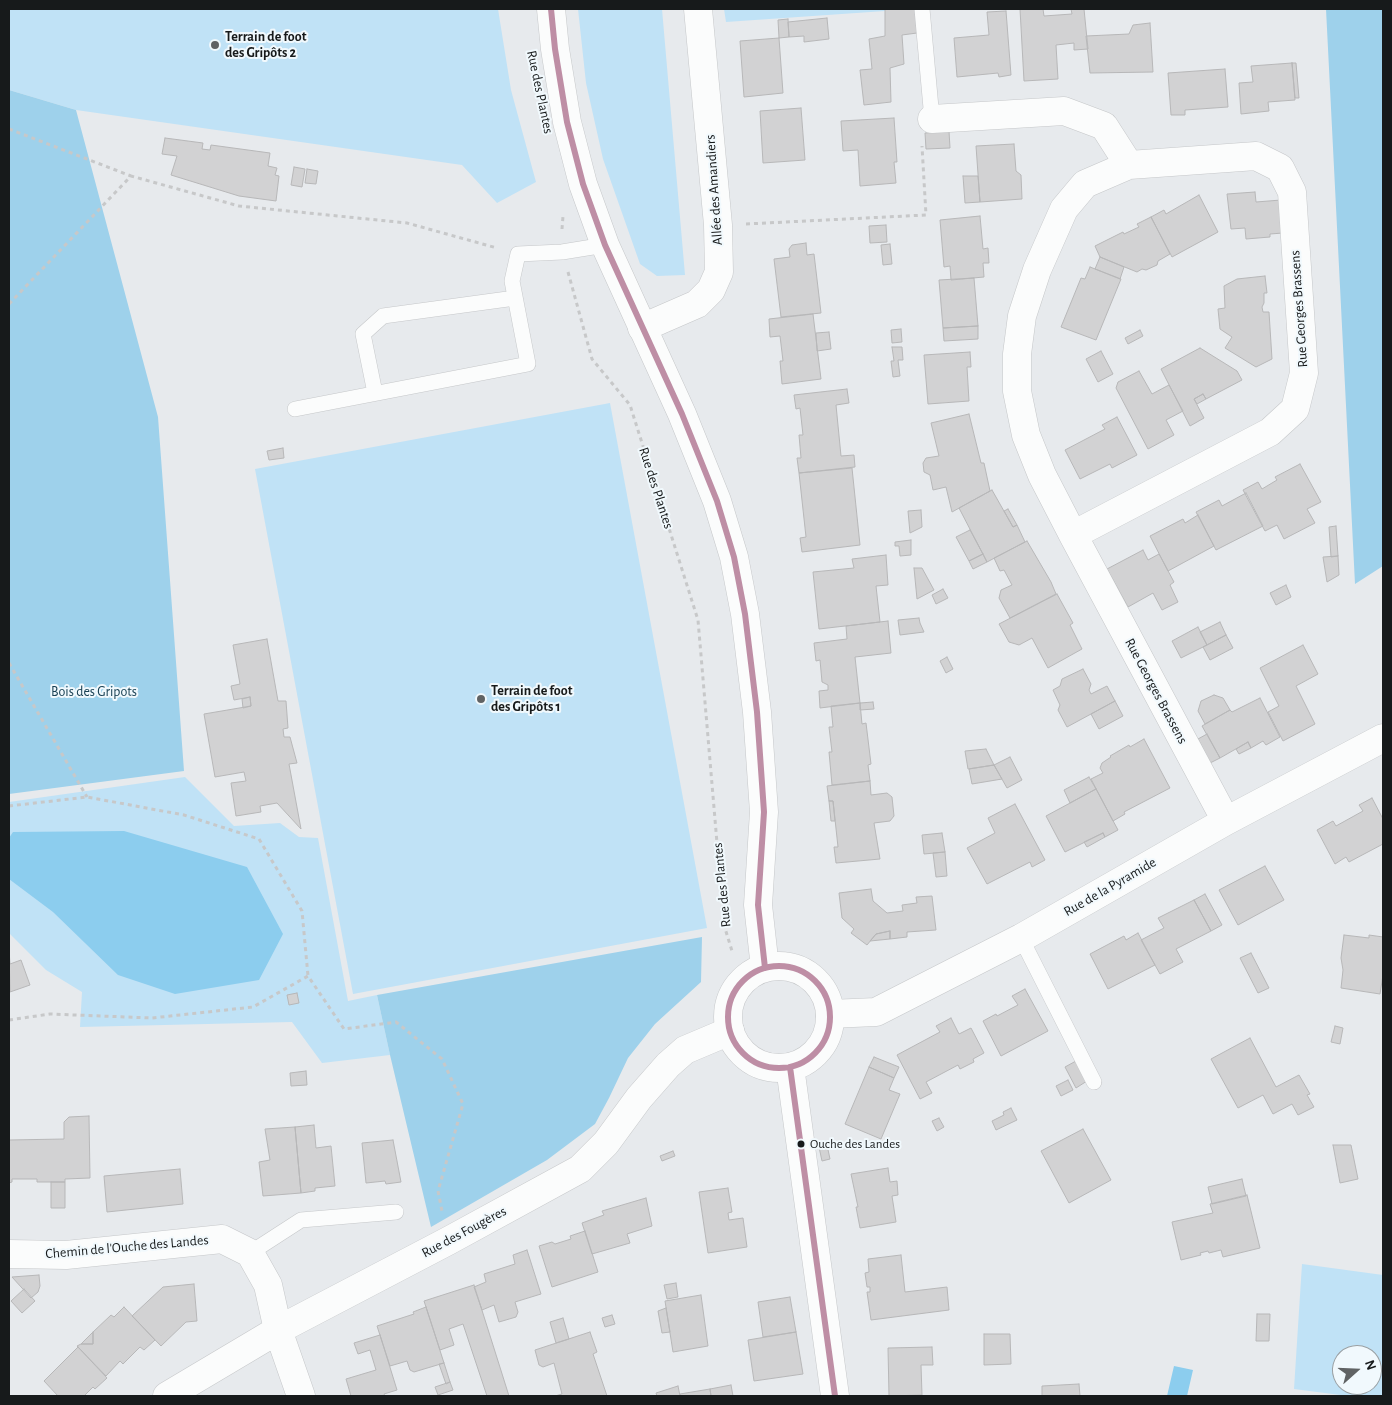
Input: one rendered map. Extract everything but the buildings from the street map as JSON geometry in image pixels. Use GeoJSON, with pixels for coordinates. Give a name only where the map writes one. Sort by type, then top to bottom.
{"type":"FeatureCollection","features":[{"type":"Feature","properties":{"kind":"street","name":"Rue des Plantes"},"geometry":{"type":"LineString","coordinates":[[551,9],[566,122],[574,153],[605,245],[682,414],[717,501],[738,576],[745,614],[757,712],[764,812],[758,905],[765,968]]}},
{"type":"Feature","properties":{"kind":"street","name":"Allée des Amandiers"},"geometry":{"type":"LineString","coordinates":[[642,328],[697,304],[711,290],[719,272],[718,225],[698,9]]}},
{"type":"Feature","properties":{"kind":"street"},"geometry":{"type":"LineString","coordinates":[[932,120],[1064,111],[1104,126],[1129,165]]}},
{"type":"Feature","properties":{"kind":"street","name":"Rue Georges Brassens"},"geometry":{"type":"LineString","coordinates":[[1073,535],[1270,432],[1294,408],[1304,373],[1292,192],[1280,168],[1256,156],[1129,165],[1085,184],[1064,209],[1036,270],[1022,316],[1017,354],[1017,391],[1026,435],[1042,475],[1073,535],[1226,821]]}},
{"type":"Feature","properties":{"kind":"street","name":"Rue de la Pyramide"},"geometry":{"type":"LineString","coordinates":[[830,1014],[876,1012],[1022,938],[1226,821],[1383,738]]}},
{"type":"Feature","properties":{"kind":"street"},"geometry":{"type":"LineString","coordinates":[[786,966],[807,974],[820,986],[828,1003],[830,1014],[828,1030],[822,1046],[813,1056],[801,1064],[778,1068],[762,1065],[750,1060],[737,1047],[730,1031],[728,1014],[730,1001],[742,982],[755,972],[765,968],[786,966]]}},
{"type":"Feature","properties":{"kind":"street","name":"Rue des Fougères"},"geometry":{"type":"LineString","coordinates":[[166,1396],[278,1330],[580,1169],[606,1143],[639,1098],[668,1065],[685,1050],[730,1031]]}},
{"type":"Feature","properties":{"kind":"street"},"geometry":{"type":"LineString","coordinates":[[790,1067],[835,1396]]}},
{"type":"Feature","properties":{"kind":"street","name":"Chemin de l'Ouche des Landes"},"geometry":{"type":"LineString","coordinates":[[9,1254],[66,1255],[222,1239],[250,1253]]}},
{"type":"Feature","properties":{"kind":"street"},"geometry":{"type":"LineString","coordinates":[[250,1253],[268,1285],[278,1330],[301,1396]]}},
{"type":"Feature","properties":{"kind":"lane"},"geometry":{"type":"LineString","coordinates":[[922,9],[932,120]]}},
{"type":"Feature","properties":{"kind":"lane"},"geometry":{"type":"LineString","coordinates":[[295,409],[528,364],[512,281],[518,254],[562,252],[605,245]]}},
{"type":"Feature","properties":{"kind":"lane"},"geometry":{"type":"LineString","coordinates":[[375,393],[363,334],[383,316],[515,298]]}},
{"type":"Feature","properties":{"kind":"lane"},"geometry":{"type":"LineString","coordinates":[[1022,938],[1094,1082]]}},
{"type":"Feature","properties":{"kind":"lane"},"geometry":{"type":"LineString","coordinates":[[250,1253],[301,1220],[396,1212]]}},
{"type":"Feature","properties":{"kind":"path"},"geometry":{"type":"LineString","coordinates":[[718,225],[926,215],[921,121],[932,120]]}},
{"type":"Feature","properties":{"kind":"path"},"geometry":{"type":"LineString","coordinates":[[9,129],[131,176],[239,206],[407,223],[518,254]]}},
{"type":"Feature","properties":{"kind":"path"},"geometry":{"type":"LineString","coordinates":[[9,304],[131,176]]}},
{"type":"Feature","properties":{"kind":"path","name":"Rue des Plantes"},"geometry":{"type":"LineString","coordinates":[[562,215],[562,252],[592,359],[630,405],[698,620],[724,925],[742,982]]}},
{"type":"Feature","properties":{"kind":"path"},"geometry":{"type":"LineString","coordinates":[[9,662],[86,797]]}},
{"type":"Feature","properties":{"kind":"path"},"geometry":{"type":"LineString","coordinates":[[9,806],[86,797],[184,815],[259,839],[302,911],[308,976],[344,1029],[396,1022],[442,1059],[463,1104],[438,1191],[448,1241]]}},
{"type":"Feature","properties":{"kind":"path"},"geometry":{"type":"LineString","coordinates":[[9,1020],[50,1014],[152,1018],[253,1007],[308,976]]}},
{"type":"Feature","properties":{"kind":"shaded area","name":"Terrain de foot des Gripôts 2"},"geometry":{"type":"Polygon","coordinates":[[[9,9],[498,9],[511,90],[536,182],[497,203],[462,165],[76,110],[9,90],[9,9]]]}},
{"type":"Feature","properties":{"kind":"shaded area"},"geometry":{"type":"Polygon","coordinates":[[[578,9],[662,9],[685,275],[657,276],[640,264],[603,159],[586,83],[578,9]]]}},
{"type":"Feature","properties":{"kind":"shaded area"},"geometry":{"type":"Polygon","coordinates":[[[724,9],[914,9],[726,22],[724,9]]]}},
{"type":"Feature","properties":{"kind":"shaded area","name":"Terrain de foot des Gripôts 1"},"geometry":{"type":"Polygon","coordinates":[[[610,403],[707,928],[353,994],[255,469],[610,403]]]}},
{"type":"Feature","properties":{"kind":"shaded area"},"geometry":{"type":"Polygon","coordinates":[[[185,777],[234,826],[280,823],[299,837],[318,838],[348,1001],[377,995],[390,1055],[322,1063],[292,1022],[80,1027],[82,992],[46,970],[9,933],[9,802],[185,777]]]}},
{"type":"Feature","properties":{"kind":"shaded area"},"geometry":{"type":"Polygon","coordinates":[[[124,831],[247,867],[283,934],[259,980],[175,994],[118,975],[53,912],[9,879],[9,838],[13,832],[124,831]]]}},
{"type":"Feature","properties":{"kind":"shaded area"},"geometry":{"type":"Polygon","coordinates":[[[1302,1264],[1383,1275],[1383,1396],[1340,1395],[1382,1395],[1382,1345],[1332,1345],[1332,1394],[1294,1389],[1302,1264]]]}},
{"type":"Feature","properties":{"kind":"shaded area"},"geometry":{"type":"Polygon","coordinates":[[[1174,1366],[1193,1370],[1187,1396],[1167,1396],[1174,1366]]]}},
{"type":"Feature","properties":{"kind":"green space"},"geometry":{"type":"Polygon","coordinates":[[[1326,9],[1383,9],[1383,566],[1355,584],[1326,9]]]}},
{"type":"Feature","properties":{"kind":"green space","name":"Bois des Gripots"},"geometry":{"type":"Polygon","coordinates":[[[9,90],[76,110],[158,417],[184,771],[9,794],[9,90]]]}},
{"type":"Feature","properties":{"kind":"green space"},"geometry":{"type":"Polygon","coordinates":[[[702,937],[701,982],[655,1024],[628,1058],[595,1124],[547,1160],[431,1227],[377,995],[702,937]]]}},
{"type":"Feature","properties":{"kind":"transit line"},"geometry":{"type":"LineString","coordinates":[[551,9],[555,49],[567,122],[583,184],[605,245],[682,414],[717,501],[734,557],[745,614],[757,712],[764,812],[758,905],[765,968]]}},
{"type":"Feature","properties":{"kind":"transit line"},"geometry":{"type":"LineString","coordinates":[[779,966],[798,970],[815,981],[826,998],[830,1017],[826,1036],[815,1053],[798,1064],[779,1068],[760,1064],[743,1053],[732,1036],[728,1017],[732,998],[743,981],[760,970],[779,966]]}},
{"type":"Feature","properties":{"kind":"transit line"},"geometry":{"type":"LineString","coordinates":[[790,1067],[835,1396]]}},
{"type":"Feature","properties":{"kind":"place","name":"Terrain de foot des Gripôts 2"},"geometry":{"type":"Point","coordinates":[215,45]}},
{"type":"Feature","properties":{"kind":"place","name":"Terrain de foot des Gripôts 1"},"geometry":{"type":"Point","coordinates":[481,699]}},
{"type":"Feature","properties":{"kind":"place","name":"Ouche des Landes"},"geometry":{"type":"Point","coordinates":[801,1144]}}]}
